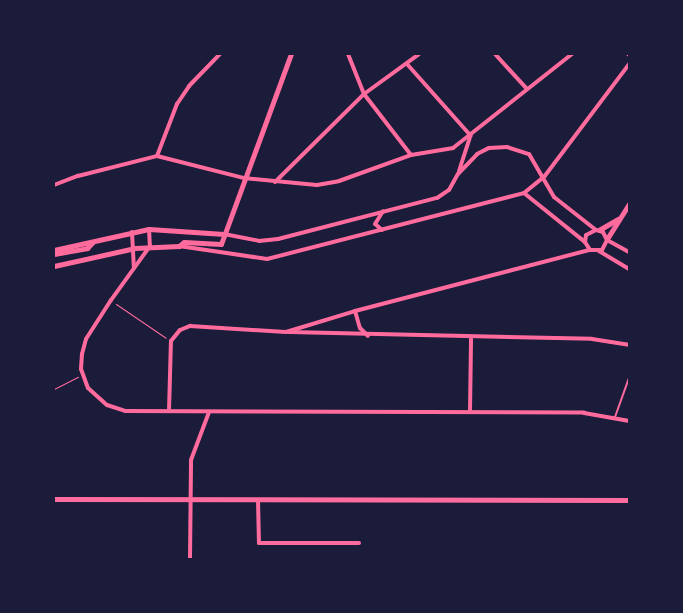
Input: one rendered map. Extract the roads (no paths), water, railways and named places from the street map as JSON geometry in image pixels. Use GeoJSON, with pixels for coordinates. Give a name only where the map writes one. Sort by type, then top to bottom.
{"type":"FeatureCollection","features":[{"type":"Feature","properties":{"kind":"main road"},"geometry":{"type":"LineString","coordinates":[[54,266],[150,246],[178,246],[184,242],[216,246],[221,244],[244,178],[292,54]]}},
{"type":"Feature","properties":{"kind":"main road"},"geometry":{"type":"LineString","coordinates":[[54,250],[148,229],[224,234]]}},
{"type":"Feature","properties":{"kind":"main road"},"geometry":{"type":"LineString","coordinates":[[54,254],[86,248],[95,240]]}},
{"type":"Feature","properties":{"kind":"street"},"geometry":{"type":"LineString","coordinates":[[157,156],[177,104],[189,86],[220,54]]}},
{"type":"Feature","properties":{"kind":"street"},"geometry":{"type":"LineString","coordinates":[[348,54],[364,94],[411,155]]}},
{"type":"Feature","properties":{"kind":"street"},"geometry":{"type":"LineString","coordinates":[[275,182],[364,94],[419,54]]}},
{"type":"Feature","properties":{"kind":"street"},"geometry":{"type":"LineString","coordinates":[[495,54],[527,89]]}},
{"type":"Feature","properties":{"kind":"street"},"geometry":{"type":"LineString","coordinates":[[54,185],[78,176],[157,156],[244,178],[316,185],[339,181],[411,155],[453,148],[471,136],[572,54]]}},
{"type":"Feature","properties":{"kind":"street"},"geometry":{"type":"LineString","coordinates":[[407,64],[471,136]]}},
{"type":"Feature","properties":{"kind":"street"},"geometry":{"type":"LineString","coordinates":[[178,246],[267,259],[524,193],[544,176],[629,64]]}},
{"type":"Feature","properties":{"kind":"street"},"geometry":{"type":"LineString","coordinates":[[224,234],[259,241],[278,239],[437,198],[449,190],[458,174],[471,136]]}},
{"type":"Feature","properties":{"kind":"street"},"geometry":{"type":"LineString","coordinates":[[458,174],[476,154],[489,148],[507,147],[529,154],[544,176],[554,197],[607,239],[629,252]]}},
{"type":"Feature","properties":{"kind":"street"},"geometry":{"type":"LineString","coordinates":[[524,193],[585,242],[590,250]]}},
{"type":"Feature","properties":{"kind":"street"},"geometry":{"type":"LineString","coordinates":[[599,251],[629,204]]}},
{"type":"Feature","properties":{"kind":"street"},"geometry":{"type":"LineString","coordinates":[[382,230],[375,224],[383,211]]}},
{"type":"Feature","properties":{"kind":"street"},"geometry":{"type":"LineString","coordinates":[[585,242],[586,235],[618,219]]}},
{"type":"Feature","properties":{"kind":"street"},"geometry":{"type":"LineString","coordinates":[[148,229],[150,246],[111,300],[86,340],[82,354],[83,375],[88,388],[107,405],[125,411],[584,413],[629,421]]}},
{"type":"Feature","properties":{"kind":"street"},"geometry":{"type":"LineString","coordinates":[[132,232],[135,248],[134,268]]}},
{"type":"Feature","properties":{"kind":"street"},"geometry":{"type":"LineString","coordinates":[[286,332],[355,311],[590,250],[599,251],[629,270]]}},
{"type":"Feature","properties":{"kind":"street"},"geometry":{"type":"LineString","coordinates":[[355,311],[360,328],[368,336]]}},
{"type":"Feature","properties":{"kind":"street"},"geometry":{"type":"LineString","coordinates":[[169,411],[171,341],[180,330],[190,326],[368,336],[592,340],[629,345]]}},
{"type":"Feature","properties":{"kind":"street"},"geometry":{"type":"LineString","coordinates":[[470,412],[471,339]]}},
{"type":"Feature","properties":{"kind":"street"},"geometry":{"type":"LineString","coordinates":[[190,559],[191,460],[209,412]]}},
{"type":"Feature","properties":{"kind":"street"},"geometry":{"type":"LineString","coordinates":[[54,499],[629,500]]}},
{"type":"Feature","properties":{"kind":"street"},"geometry":{"type":"LineString","coordinates":[[258,500],[259,543],[359,543]]}},
{"type":"Feature","properties":{"kind":"lane"},"geometry":{"type":"LineString","coordinates":[[615,417],[629,378]]}}]}
